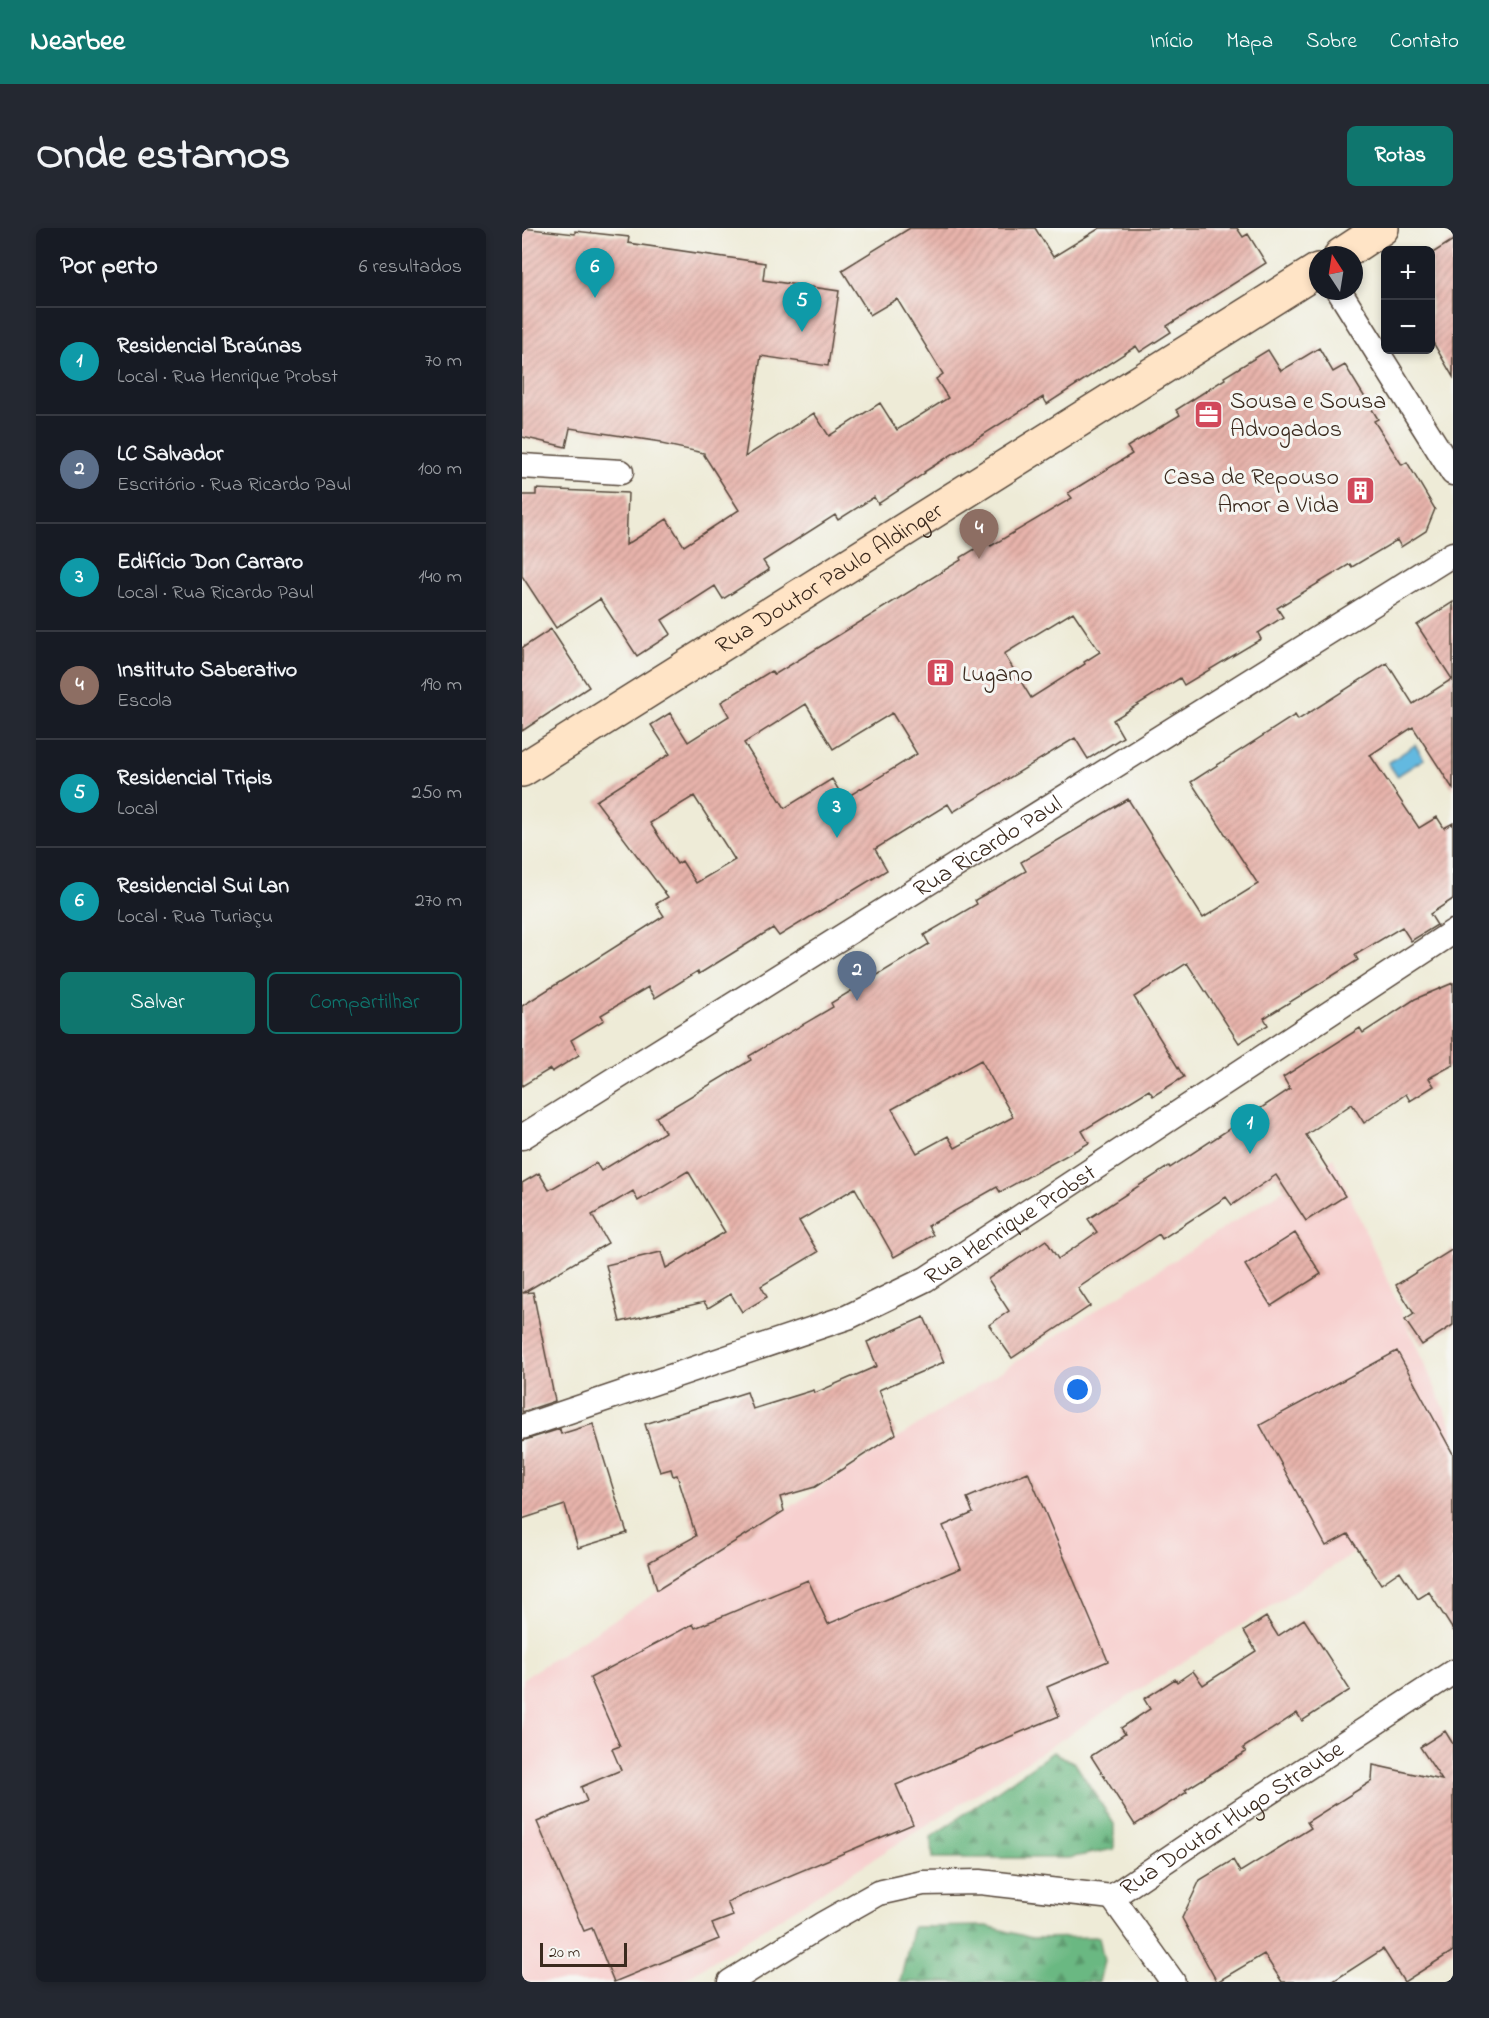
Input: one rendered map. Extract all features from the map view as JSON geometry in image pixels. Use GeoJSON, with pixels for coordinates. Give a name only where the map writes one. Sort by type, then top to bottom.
{"type":"FeatureCollection","features":[{"type":"Feature","properties":{"kind":"street"},"geometry":{"type":"LineString","coordinates":[[1355,246],[1382,228]]}},
{"type":"Feature","properties":{"kind":"street","name":"Rua Doutor Paulo Aldinger"},"geometry":{"type":"LineString","coordinates":[[522,770],[1309,276]]}},
{"type":"Feature","properties":{"kind":"street"},"geometry":{"type":"LineString","coordinates":[[1345,300],[1453,473]]}},
{"type":"Feature","properties":{"kind":"street"},"geometry":{"type":"LineString","coordinates":[[522,466],[621,472]]}},
{"type":"Feature","properties":{"kind":"street","name":"Rua Ricardo Paul"},"geometry":{"type":"LineString","coordinates":[[522,1137],[1453,554]]}},
{"type":"Feature","properties":{"kind":"street","name":"Rua Henrique Probst"},"geometry":{"type":"LineString","coordinates":[[522,1428],[848,1317],[926,1279],[1453,932]]}},
{"type":"Feature","properties":{"kind":"street","name":"Rua Doutor Hugo Straube"},"geometry":{"type":"LineString","coordinates":[[730,1982],[878,1893],[900,1888],[923,1883],[980,1882],[1112,1896],[1453,1672]]}},
{"type":"Feature","properties":{"kind":"street"},"geometry":{"type":"LineString","coordinates":[[1112,1896],[1173,1982]]}},
{"type":"Feature","properties":{"kind":"shaded area"},"geometry":{"type":"Polygon","coordinates":[[[1333,1158],[1453,1428],[1453,1490],[680,1982],[522,1982],[522,1679],[1333,1158]]]}},
{"type":"Feature","properties":{"kind":"green space"},"geometry":{"type":"Polygon","coordinates":[[[1053,1752],[1075,1763],[1114,1824],[1114,1849],[1069,1858],[933,1858],[931,1837],[1053,1752]]]}},
{"type":"Feature","properties":{"kind":"green space"},"geometry":{"type":"Polygon","coordinates":[[[987,1926],[1032,1938],[1099,1937],[1104,1961],[1099,1982],[900,1982],[913,1927],[987,1926]]]}},
{"type":"Feature","properties":{"kind":"water"},"geometry":{"type":"Polygon","coordinates":[[[1415,745],[1424,759],[1397,776],[1388,763],[1415,745]]]}},
{"type":"Feature","properties":{"kind":"building"},"geometry":{"type":"Polygon","coordinates":[[[522,228],[629,237],[628,243],[765,263],[763,280],[839,291],[828,366],[761,356],[745,457],[814,413],[829,436],[880,403],[897,430],[948,398],[936,379],[943,374],[897,299],[870,315],[842,270],[910,228],[1035,228],[1053,257],[1100,228],[1237,228],[1243,237],[1248,234],[1266,263],[1167,326],[1171,332],[1140,352],[1136,346],[1047,404],[1043,397],[924,472],[878,504],[874,497],[838,520],[835,515],[763,561],[769,570],[723,599],[715,586],[662,620],[671,634],[637,656],[600,599],[556,628],[522,576],[522,495],[536,495],[536,489],[628,493],[626,545],[667,519],[684,546],[739,510],[704,453],[661,444],[661,442],[570,428],[566,447],[522,437],[522,228]]]}},
{"type":"Feature","properties":{"kind":"building"},"geometry":{"type":"Polygon","coordinates":[[[1453,240],[1453,377],[1435,346],[1435,251],[1453,240]]]}},
{"type":"Feature","properties":{"kind":"building"},"geometry":{"type":"Polygon","coordinates":[[[1319,348],[1333,372],[1345,365],[1378,419],[1374,421],[1402,465],[1407,462],[1435,509],[1426,531],[1401,547],[1397,540],[1352,567],[1350,564],[1277,608],[1283,617],[1258,633],[1261,639],[1184,685],[1180,678],[1113,720],[1123,737],[1088,759],[1075,738],[953,812],[948,804],[875,849],[887,870],[779,936],[773,928],[699,974],[698,971],[655,998],[648,987],[601,1015],[604,1020],[571,1040],[579,1055],[552,1072],[550,1069],[522,1086],[522,1006],[664,916],[656,904],[668,897],[596,801],[670,754],[651,725],[670,713],[688,742],[729,716],[721,702],[771,671],[774,675],[988,541],[991,546],[1072,498],[1068,493],[1132,454],[1127,447],[1180,415],[1176,410],[1225,379],[1224,377],[1268,350],[1281,371],[1319,348]],[[1073,612],[1004,654],[1031,698],[1100,652],[1073,612]],[[806,704],[744,743],[785,808],[832,779],[844,799],[917,754],[892,713],[833,749],[806,704]],[[694,796],[650,823],[677,864],[682,861],[696,883],[735,860],[694,796]]]}},
{"type":"Feature","properties":{"kind":"building"},"geometry":{"type":"Polygon","coordinates":[[[1453,602],[1453,789],[1413,727],[1370,755],[1419,828],[1437,817],[1444,828],[1453,823],[1453,899],[1430,914],[1437,925],[1411,941],[1402,927],[1355,955],[1358,960],[1264,1018],[1268,1025],[1239,1043],[1187,963],[1134,997],[1184,1077],[1153,1096],[1149,1090],[1082,1131],[1089,1143],[1000,1192],[997,1187],[928,1226],[933,1235],[894,1257],[855,1188],[799,1221],[818,1252],[761,1286],[767,1297],[742,1312],[731,1294],[708,1308],[704,1302],[620,1322],[606,1265],[661,1252],[666,1268],[725,1232],[688,1171],[638,1201],[633,1191],[592,1215],[608,1243],[523,1293],[533,1292],[555,1401],[522,1412],[522,1183],[539,1173],[549,1190],[596,1163],[601,1171],[665,1132],[656,1117],[751,1060],[749,1056],[833,1007],[831,1003],[929,944],[924,935],[977,904],[975,900],[1026,871],[1021,862],[1128,799],[1203,918],[1258,884],[1191,782],[1295,715],[1298,720],[1387,663],[1413,704],[1452,679],[1417,625],[1453,602]],[[981,1060],[892,1109],[917,1153],[948,1136],[955,1148],[1013,1117],[981,1060]]]}},
{"type":"Feature","properties":{"kind":"building"},"geometry":{"type":"Polygon","coordinates":[[[551,629],[589,687],[522,731],[522,648],[551,629]]]}},
{"type":"Feature","properties":{"kind":"building"},"geometry":{"type":"Polygon","coordinates":[[[1453,983],[1453,1065],[1429,1078],[1434,1086],[1410,1101],[1406,1094],[1364,1123],[1352,1104],[1306,1135],[1345,1196],[1306,1221],[1276,1175],[1232,1205],[1226,1197],[1162,1239],[1159,1234],[1078,1288],[1090,1306],[1012,1358],[989,1325],[1009,1311],[988,1279],[1046,1240],[1058,1259],[1097,1232],[1088,1219],[1290,1089],[1283,1077],[1360,1028],[1363,1033],[1415,999],[1453,983]]]}},
{"type":"Feature","properties":{"kind":"building"},"geometry":{"type":"Polygon","coordinates":[[[1295,1233],[1321,1274],[1271,1306],[1245,1265],[1295,1233]]]}},
{"type":"Feature","properties":{"kind":"building"},"geometry":{"type":"Polygon","coordinates":[[[1453,1249],[1453,1325],[1422,1345],[1405,1320],[1414,1314],[1396,1285],[1453,1249]]]}},
{"type":"Feature","properties":{"kind":"building"},"geometry":{"type":"Polygon","coordinates":[[[924,1317],[944,1362],[879,1390],[896,1434],[815,1487],[780,1497],[784,1511],[657,1590],[649,1562],[696,1536],[677,1475],[673,1476],[671,1469],[660,1472],[645,1424],[747,1392],[753,1409],[814,1390],[815,1393],[877,1366],[867,1342],[924,1317]]]}},
{"type":"Feature","properties":{"kind":"building"},"geometry":{"type":"Polygon","coordinates":[[[1397,1351],[1453,1454],[1453,1630],[1429,1592],[1418,1599],[1400,1571],[1381,1584],[1348,1534],[1326,1546],[1260,1425],[1397,1351]]]}},
{"type":"Feature","properties":{"kind":"building"},"geometry":{"type":"Polygon","coordinates":[[[593,1424],[627,1533],[578,1548],[565,1505],[522,1519],[522,1441],[560,1429],[561,1434],[593,1424]]]}},
{"type":"Feature","properties":{"kind":"building"},"geometry":{"type":"Polygon","coordinates":[[[1028,1472],[1108,1661],[1047,1687],[1059,1716],[896,1785],[913,1824],[727,1902],[733,1916],[712,1924],[719,1939],[614,1982],[592,1928],[584,1931],[537,1822],[587,1801],[581,1787],[621,1770],[612,1749],[620,1746],[590,1678],[693,1624],[695,1628],[808,1580],[828,1624],[961,1568],[943,1526],[973,1513],[967,1498],[1028,1472]]]}},
{"type":"Feature","properties":{"kind":"building"},"geometry":{"type":"Polygon","coordinates":[[[1266,1617],[1278,1636],[1304,1619],[1350,1690],[1302,1721],[1297,1713],[1243,1748],[1246,1752],[1135,1825],[1091,1756],[1125,1734],[1121,1728],[1150,1709],[1144,1699],[1175,1679],[1177,1682],[1193,1671],[1203,1685],[1256,1651],[1244,1631],[1266,1617]]]}},
{"type":"Feature","properties":{"kind":"building"},"geometry":{"type":"Polygon","coordinates":[[[1445,1731],[1453,1744],[1453,1951],[1404,1982],[1383,1949],[1332,1982],[1282,1982],[1264,1954],[1217,1982],[1182,1918],[1200,1880],[1233,1860],[1240,1872],[1311,1828],[1307,1822],[1372,1781],[1373,1765],[1442,1780],[1420,1747],[1445,1731]]]}},
{"type":"Feature","properties":{"kind":"place","name":"Residencial Sui Lan"},"geometry":{"type":"Point","coordinates":[595,298]}},
{"type":"Feature","properties":{"kind":"place","name":"Residencial Tripis"},"geometry":{"type":"Point","coordinates":[802,332]}},
{"type":"Feature","properties":{"kind":"place","name":"Sousa e Sousa Advogados"},"geometry":{"type":"Point","coordinates":[1209,414]}},
{"type":"Feature","properties":{"kind":"place","name":"Casa de Repouso Amor a Vida"},"geometry":{"type":"Point","coordinates":[1360,490]}},
{"type":"Feature","properties":{"kind":"place","name":"Instituto Saberativo"},"geometry":{"type":"Point","coordinates":[979,559]}},
{"type":"Feature","properties":{"kind":"place","name":"Lugano"},"geometry":{"type":"Point","coordinates":[941,673]}},
{"type":"Feature","properties":{"kind":"place","name":"Edifício Don Carraro"},"geometry":{"type":"Point","coordinates":[837,838]}},
{"type":"Feature","properties":{"kind":"place","name":"LC Salvador"},"geometry":{"type":"Point","coordinates":[857,1001]}},
{"type":"Feature","properties":{"kind":"place","name":"Residencial Braúnas"},"geometry":{"type":"Point","coordinates":[1250,1154]}}]}
